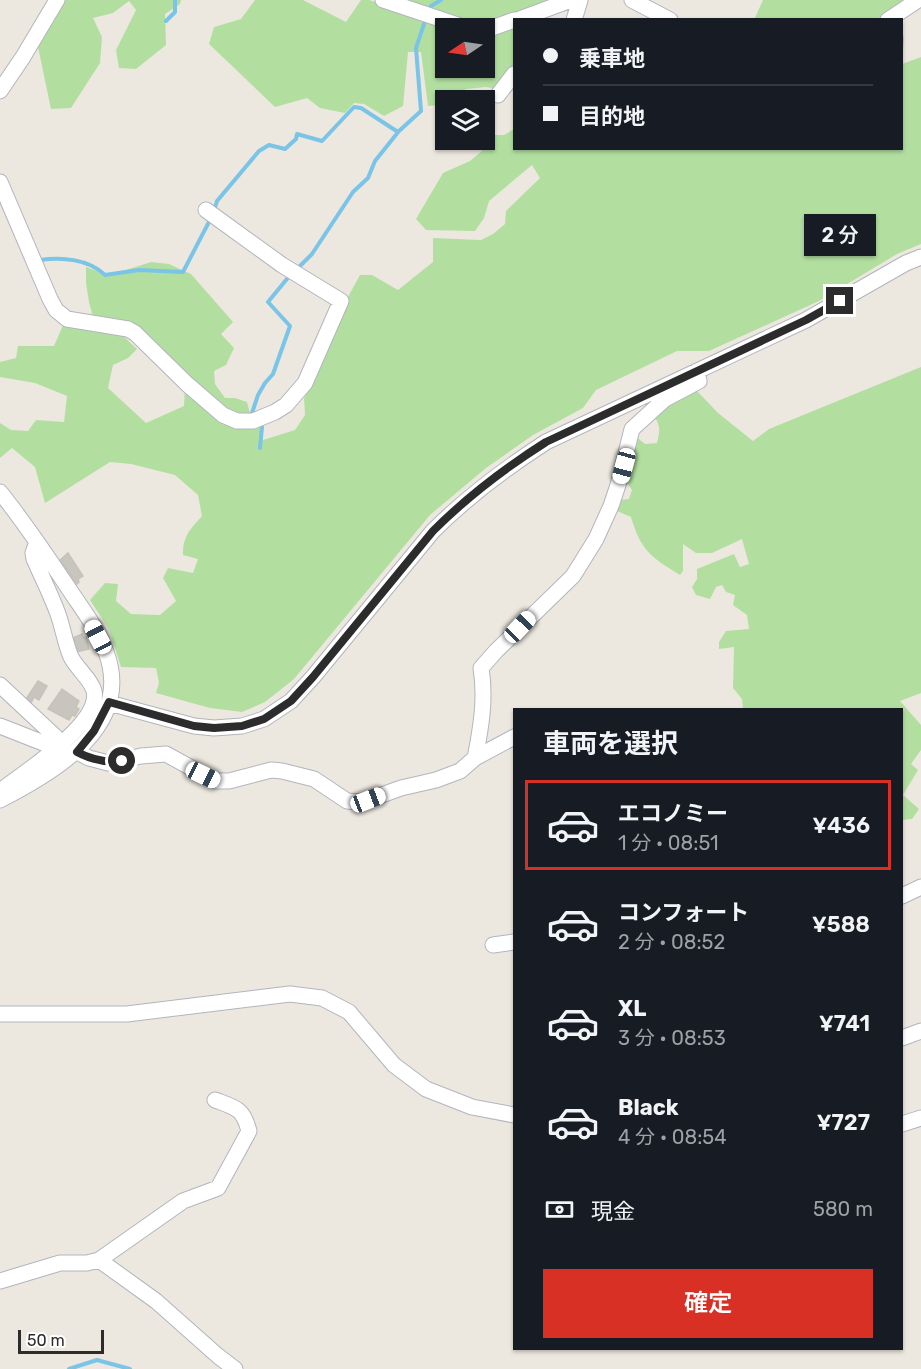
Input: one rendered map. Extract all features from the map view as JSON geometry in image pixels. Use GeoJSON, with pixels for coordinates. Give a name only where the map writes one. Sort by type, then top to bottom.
{"type":"FeatureCollection","features":[{"type":"Feature","properties":{"kind":"street"},"geometry":{"type":"LineString","coordinates":[[0,91],[57,0]]}},
{"type":"Feature","properties":{"kind":"street"},"geometry":{"type":"LineString","coordinates":[[383,0],[435,18]]}},
{"type":"Feature","properties":{"kind":"street"},"geometry":{"type":"LineString","coordinates":[[522,18],[572,0]]}},
{"type":"Feature","properties":{"kind":"street"},"geometry":{"type":"LineString","coordinates":[[575,18],[580,0]]}},
{"type":"Feature","properties":{"kind":"street"},"geometry":{"type":"LineString","coordinates":[[632,0],[666,18]]}},
{"type":"Feature","properties":{"kind":"street"},"geometry":{"type":"LineString","coordinates":[[891,18],[918,0]]}},
{"type":"Feature","properties":{"kind":"street"},"geometry":{"type":"LineString","coordinates":[[495,27],[513,21]]}},
{"type":"Feature","properties":{"kind":"street"},"geometry":{"type":"LineString","coordinates":[[498,95],[513,75]]}},
{"type":"Feature","properties":{"kind":"street"},"geometry":{"type":"LineString","coordinates":[[0,182],[48,293],[61,315],[67,319],[128,329],[223,415],[237,421],[260,419],[286,405],[305,383],[341,302],[293,272],[209,213]]}},
{"type":"Feature","properties":{"kind":"street"},"geometry":{"type":"LineString","coordinates":[[109,702],[194,726],[214,728],[242,726],[264,719],[291,701],[414,552],[454,510],[510,465],[546,442],[806,320],[906,263],[921,257]]}},
{"type":"Feature","properties":{"kind":"street"},"geometry":{"type":"LineString","coordinates":[[475,758],[482,722],[481,668],[573,576],[596,539],[611,506],[632,429],[665,399],[699,381],[697,371]]}},
{"type":"Feature","properties":{"kind":"street"},"geometry":{"type":"LineString","coordinates":[[0,492],[91,622],[106,651],[112,688],[109,702],[94,731],[77,752],[0,800]]}},
{"type":"Feature","properties":{"kind":"street"},"geometry":{"type":"LineString","coordinates":[[0,791],[43,760],[85,720],[92,708],[95,693],[72,658],[58,614],[33,560],[37,542]]}},
{"type":"Feature","properties":{"kind":"street"},"geometry":{"type":"LineString","coordinates":[[0,685],[59,745]]}},
{"type":"Feature","properties":{"kind":"street"},"geometry":{"type":"LineString","coordinates":[[0,726],[59,745]]}},
{"type":"Feature","properties":{"kind":"street"},"geometry":{"type":"LineString","coordinates":[[77,752],[108,763],[141,756],[166,754],[215,781],[229,781],[271,770],[282,771],[314,778],[347,801],[358,802],[460,771],[475,758],[513,738]]}},
{"type":"Feature","properties":{"kind":"street"},"geometry":{"type":"LineString","coordinates":[[903,896],[921,887]]}},
{"type":"Feature","properties":{"kind":"street"},"geometry":{"type":"LineString","coordinates":[[493,945],[513,942]]}},
{"type":"Feature","properties":{"kind":"street"},"geometry":{"type":"LineString","coordinates":[[0,1014],[127,1014],[290,994],[322,998],[349,1012],[394,1065],[426,1089],[472,1107],[513,1115]]}},
{"type":"Feature","properties":{"kind":"street"},"geometry":{"type":"LineString","coordinates":[[903,1038],[921,1031]]}},
{"type":"Feature","properties":{"kind":"street"},"geometry":{"type":"LineString","coordinates":[[0,1281],[60,1263],[87,1263],[99,1260],[183,1201],[218,1188],[249,1131],[246,1118],[239,1109],[215,1100]]}},
{"type":"Feature","properties":{"kind":"street"},"geometry":{"type":"LineString","coordinates":[[903,1124],[921,1118]]}},
{"type":"Feature","properties":{"kind":"street"},"geometry":{"type":"LineString","coordinates":[[99,1260],[156,1300],[210,1350],[235,1369]]}},
{"type":"Feature","properties":{"kind":"green space"},"geometry":{"type":"Polygon","coordinates":[[[63,0],[181,0],[180,4],[165,14],[166,45],[136,69],[119,68],[116,50],[136,10],[129,1],[113,13],[93,18],[102,37],[100,63],[71,108],[51,109],[38,47],[63,0]]]}},
{"type":"Feature","properties":{"kind":"green space"},"geometry":{"type":"Polygon","coordinates":[[[255,0],[303,0],[346,22],[361,0],[369,0],[435,23],[435,78],[495,78],[495,32],[513,24],[513,68],[497,89],[486,87],[435,90],[435,105],[428,106],[421,52],[408,52],[403,106],[384,116],[364,104],[354,103],[345,113],[320,108],[307,98],[275,107],[209,44],[214,27],[241,19],[255,0]]]}},
{"type":"Feature","properties":{"kind":"green space"},"geometry":{"type":"Polygon","coordinates":[[[396,0],[562,0],[495,21],[495,18],[448,18],[396,0]]]}},
{"type":"Feature","properties":{"kind":"green space"},"geometry":{"type":"Polygon","coordinates":[[[763,0],[903,0],[879,18],[755,18],[763,0]]]}},
{"type":"Feature","properties":{"kind":"green space"},"geometry":{"type":"Polygon","coordinates":[[[921,57],[921,244],[897,254],[819,301],[709,351],[677,351],[596,390],[583,408],[533,435],[486,468],[430,515],[294,679],[265,702],[242,712],[210,708],[156,693],[159,683],[156,668],[121,667],[109,629],[90,600],[105,583],[118,584],[116,601],[131,614],[160,615],[176,601],[163,578],[168,568],[193,573],[198,559],[183,555],[183,549],[188,533],[202,516],[198,495],[175,475],[131,464],[110,462],[45,503],[35,467],[12,448],[0,458],[0,423],[11,430],[28,431],[36,420],[64,422],[67,396],[35,383],[0,377],[0,362],[16,358],[18,346],[54,346],[64,323],[120,333],[137,349],[128,358],[113,365],[108,388],[146,423],[184,406],[185,387],[226,421],[259,424],[263,440],[295,430],[305,415],[304,398],[313,383],[349,295],[360,275],[372,275],[398,290],[433,262],[433,238],[481,240],[493,234],[505,224],[506,211],[540,178],[532,165],[489,201],[484,218],[475,231],[426,230],[416,219],[443,173],[470,161],[482,150],[495,150],[495,135],[504,135],[513,130],[513,150],[903,150],[903,64],[921,57]]]}},
{"type":"Feature","properties":{"kind":"green space"},"geometry":{"type":"Polygon","coordinates":[[[151,262],[169,264],[191,274],[233,322],[221,334],[234,348],[226,365],[214,371],[215,384],[225,398],[247,402],[251,417],[236,418],[150,344],[94,321],[86,283],[86,267],[97,271],[104,277],[151,262]]]}},
{"type":"Feature","properties":{"kind":"green space"},"geometry":{"type":"Polygon","coordinates":[[[921,367],[921,693],[900,701],[921,725],[921,750],[911,764],[918,770],[903,795],[903,708],[743,708],[742,699],[733,688],[734,647],[719,649],[719,642],[726,631],[749,629],[747,615],[733,605],[735,595],[726,592],[722,585],[716,587],[710,599],[696,595],[692,587],[697,579],[697,569],[734,554],[740,567],[749,564],[742,539],[712,553],[696,553],[683,544],[683,571],[680,575],[648,552],[639,538],[631,517],[617,511],[617,500],[629,499],[632,490],[624,479],[635,436],[645,444],[657,443],[659,428],[653,415],[687,392],[697,391],[718,413],[753,441],[769,429],[921,367]]]}},
{"type":"Feature","properties":{"kind":"green space"},"geometry":{"type":"Polygon","coordinates":[[[903,795],[919,809],[912,819],[903,820],[903,795]]]}},
{"type":"Feature","properties":{"kind":"building"},"geometry":{"type":"Polygon","coordinates":[[[68,553],[83,576],[78,579],[77,584],[60,560],[68,553]]]}},
{"type":"Feature","properties":{"kind":"building"},"geometry":{"type":"Polygon","coordinates":[[[82,634],[84,638],[86,637],[89,649],[77,652],[73,638],[82,634]]]}},
{"type":"Feature","properties":{"kind":"building"},"geometry":{"type":"Polygon","coordinates":[[[38,681],[47,686],[39,700],[34,697],[31,703],[26,699],[38,681]]]}},
{"type":"Feature","properties":{"kind":"building"},"geometry":{"type":"Polygon","coordinates":[[[62,689],[79,701],[76,707],[79,709],[69,720],[48,709],[62,689]]]}},
{"type":"Feature","properties":{"kind":"waterway"},"geometry":{"type":"LineString","coordinates":[[166,21],[175,12],[175,0]]}},
{"type":"Feature","properties":{"kind":"waterway"},"geometry":{"type":"LineString","coordinates":[[429,11],[431,6],[441,0]]}},
{"type":"Feature","properties":{"kind":"waterway"},"geometry":{"type":"LineString","coordinates":[[297,269],[312,254],[353,192],[368,178],[375,161],[399,131],[421,111],[416,48],[426,18]]}},
{"type":"Feature","properties":{"kind":"waterway"},"geometry":{"type":"LineString","coordinates":[[214,211],[217,201],[259,151],[269,145],[285,149],[296,139],[297,134],[322,141],[354,107],[361,108],[398,132]]}},
{"type":"Feature","properties":{"kind":"waterway"},"geometry":{"type":"LineString","coordinates":[[40,260],[75,260],[91,265],[105,275],[139,270],[183,272],[211,218]]}},
{"type":"Feature","properties":{"kind":"waterway"},"geometry":{"type":"LineString","coordinates":[[255,417],[252,413],[258,395],[273,374],[290,326],[268,302],[291,274]]}},
{"type":"Feature","properties":{"kind":"waterway"},"geometry":{"type":"LineString","coordinates":[[259,423],[262,427],[260,448]]}},
{"type":"Feature","properties":{"kind":"waterway"},"geometry":{"type":"LineString","coordinates":[[69,1369],[97,1360],[130,1369]]}},
{"type":"Feature","properties":{"kind":"route"},"geometry":{"type":"LineString","coordinates":[[122,761],[108,763],[77,752],[94,731],[109,702],[194,726],[230,728],[264,719],[291,701],[313,677],[433,531],[454,510],[510,465],[546,442],[806,320],[840,301]]}}]}
